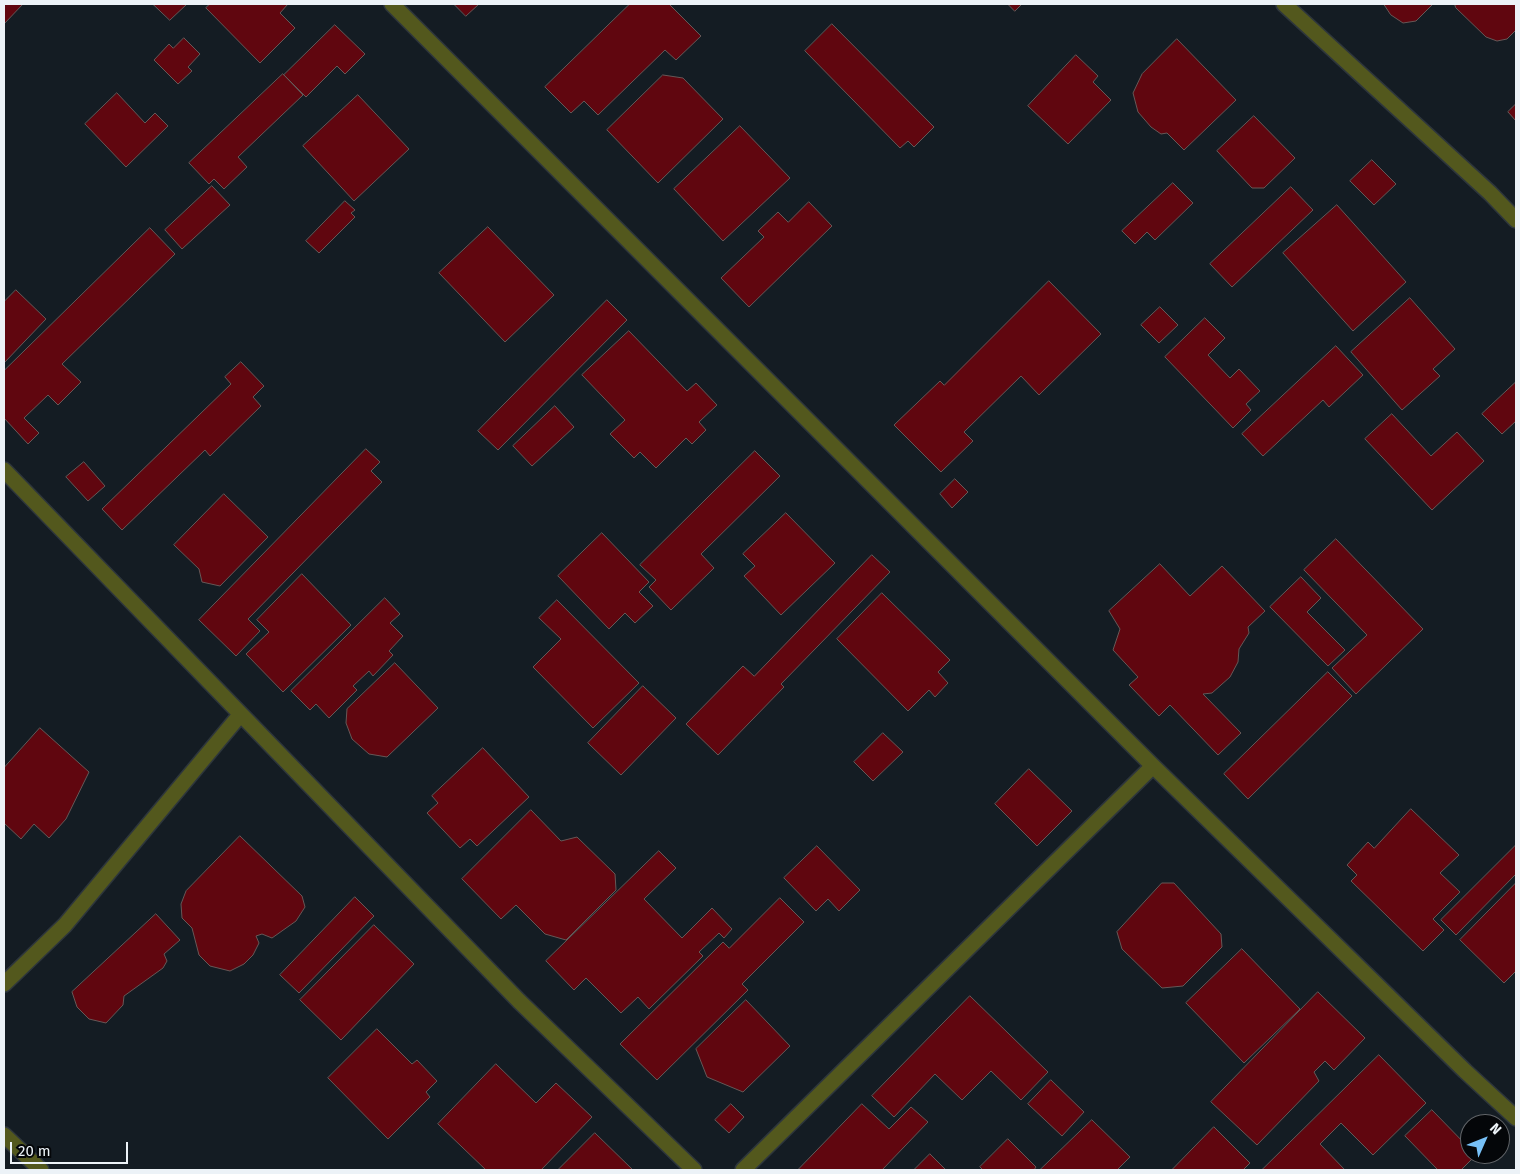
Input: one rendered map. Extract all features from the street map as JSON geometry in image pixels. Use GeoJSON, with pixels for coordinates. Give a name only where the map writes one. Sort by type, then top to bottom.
{"type":"FeatureCollection","features":[{"type":"Feature","properties":{"kind":"street"},"geometry":{"type":"LineString","coordinates":[[392,4],[1153,766],[1465,1071],[1516,1118]]}},
{"type":"Feature","properties":{"kind":"street"},"geometry":{"type":"LineString","coordinates":[[1284,4],[1490,193],[1516,220]]}},
{"type":"Feature","properties":{"kind":"street"},"geometry":{"type":"LineString","coordinates":[[4,470],[519,1001],[694,1170]]}},
{"type":"Feature","properties":{"kind":"street"},"geometry":{"type":"LineString","coordinates":[[4,984],[64,925],[240,715]]}},
{"type":"Feature","properties":{"kind":"street"},"geometry":{"type":"LineString","coordinates":[[743,1170],[1153,766]]}},
{"type":"Feature","properties":{"kind":"street"},"geometry":{"type":"LineString","coordinates":[[4,1135],[41,1170]]}},
{"type":"Feature","properties":{"kind":"building"},"geometry":{"type":"Polygon","coordinates":[[[4,4],[23,4],[4,24],[4,4]]]}},
{"type":"Feature","properties":{"kind":"building"},"geometry":{"type":"Polygon","coordinates":[[[153,4],[187,4],[170,20],[153,4]]]}},
{"type":"Feature","properties":{"kind":"building"},"geometry":{"type":"Polygon","coordinates":[[[210,4],[288,4],[280,13],[295,28],[260,63],[206,8],[210,4]]]}},
{"type":"Feature","properties":{"kind":"building"},"geometry":{"type":"Polygon","coordinates":[[[454,4],[479,4],[466,16],[454,4]]]}},
{"type":"Feature","properties":{"kind":"building"},"geometry":{"type":"Polygon","coordinates":[[[630,4],[669,4],[701,36],[676,60],[665,50],[598,115],[584,101],[571,113],[545,87],[630,4]]]}},
{"type":"Feature","properties":{"kind":"building"},"geometry":{"type":"Polygon","coordinates":[[[1008,4],[1022,4],[1015,11],[1008,4]]]}},
{"type":"Feature","properties":{"kind":"building"},"geometry":{"type":"Polygon","coordinates":[[[1384,4],[1433,4],[1416,21],[1403,23],[1391,15],[1384,4]]]}},
{"type":"Feature","properties":{"kind":"building"},"geometry":{"type":"Polygon","coordinates":[[[1455,4],[1516,4],[1516,30],[1507,39],[1497,41],[1486,37],[1456,8],[1455,4]]]}},
{"type":"Feature","properties":{"kind":"building"},"geometry":{"type":"Polygon","coordinates":[[[832,24],[934,127],[914,147],[908,141],[900,148],[805,51],[832,24]]]}},
{"type":"Feature","properties":{"kind":"building"},"geometry":{"type":"Polygon","coordinates":[[[335,25],[365,54],[345,74],[337,66],[306,97],[284,75],[335,25]]]}},
{"type":"Feature","properties":{"kind":"building"},"geometry":{"type":"Polygon","coordinates":[[[184,38],[200,54],[188,67],[192,71],[178,84],[154,60],[169,44],[173,48],[184,38]]]}},
{"type":"Feature","properties":{"kind":"building"},"geometry":{"type":"Polygon","coordinates":[[[1177,39],[1236,100],[1184,150],[1167,133],[1161,134],[1151,127],[1138,112],[1133,93],[1142,74],[1177,39]]]}},
{"type":"Feature","properties":{"kind":"building"},"geometry":{"type":"Polygon","coordinates":[[[1076,55],[1098,76],[1093,82],[1111,100],[1068,144],[1028,106],[1076,55]]]}},
{"type":"Feature","properties":{"kind":"building"},"geometry":{"type":"Polygon","coordinates":[[[283,74],[303,95],[238,157],[247,167],[224,189],[214,179],[209,184],[189,163],[283,74]]]}},
{"type":"Feature","properties":{"kind":"building"},"geometry":{"type":"Polygon","coordinates":[[[663,75],[683,78],[723,119],[658,183],[607,130],[663,75]]]}},
{"type":"Feature","properties":{"kind":"building"},"geometry":{"type":"Polygon","coordinates":[[[117,93],[145,123],[155,113],[168,126],[126,167],[85,124],[117,93]]]}},
{"type":"Feature","properties":{"kind":"building"},"geometry":{"type":"Polygon","coordinates":[[[358,95],[409,149],[354,201],[303,146],[358,95]]]}},
{"type":"Feature","properties":{"kind":"building"},"geometry":{"type":"Polygon","coordinates":[[[1516,104],[1516,121],[1508,112],[1516,104]]]}},
{"type":"Feature","properties":{"kind":"building"},"geometry":{"type":"Polygon","coordinates":[[[1254,116],[1295,158],[1264,188],[1252,188],[1217,151],[1254,116]]]}},
{"type":"Feature","properties":{"kind":"building"},"geometry":{"type":"Polygon","coordinates":[[[740,126],[790,178],[723,241],[674,189],[740,126]]]}},
{"type":"Feature","properties":{"kind":"building"},"geometry":{"type":"Polygon","coordinates":[[[1372,160],[1396,184],[1374,205],[1350,181],[1372,160]]]}},
{"type":"Feature","properties":{"kind":"building"},"geometry":{"type":"Polygon","coordinates":[[[1173,183],[1193,203],[1155,240],[1147,232],[1135,244],[1122,231],[1173,183]]]}},
{"type":"Feature","properties":{"kind":"building"},"geometry":{"type":"Polygon","coordinates":[[[212,186],[230,205],[182,249],[165,230],[212,186]]]}},
{"type":"Feature","properties":{"kind":"building"},"geometry":{"type":"Polygon","coordinates":[[[1291,187],[1313,210],[1232,287],[1210,264],[1291,187]]]}},
{"type":"Feature","properties":{"kind":"building"},"geometry":{"type":"Polygon","coordinates":[[[345,201],[355,210],[351,213],[355,217],[319,253],[306,241],[345,201]]]}},
{"type":"Feature","properties":{"kind":"building"},"geometry":{"type":"Polygon","coordinates":[[[809,202],[832,226],[749,307],[721,278],[764,237],[758,231],[778,212],[788,222],[809,202]]]}},
{"type":"Feature","properties":{"kind":"building"},"geometry":{"type":"Polygon","coordinates":[[[1337,205],[1406,282],[1353,331],[1283,253],[1337,205]]]}},
{"type":"Feature","properties":{"kind":"building"},"geometry":{"type":"Polygon","coordinates":[[[488,227],[554,295],[505,342],[439,273],[488,227]]]}},
{"type":"Feature","properties":{"kind":"building"},"geometry":{"type":"Polygon","coordinates":[[[150,228],[175,254],[62,364],[81,382],[58,405],[48,395],[24,418],[39,433],[28,444],[4,418],[4,371],[150,228]]]}},
{"type":"Feature","properties":{"kind":"building"},"geometry":{"type":"Polygon","coordinates":[[[1049,281],[1101,334],[1039,395],[1021,376],[964,432],[973,441],[941,472],[894,425],[940,381],[944,385],[1049,281]]]}},
{"type":"Feature","properties":{"kind":"building"},"geometry":{"type":"Polygon","coordinates":[[[16,290],[46,319],[4,363],[4,302],[16,290]]]}},
{"type":"Feature","properties":{"kind":"building"},"geometry":{"type":"Polygon","coordinates":[[[1410,298],[1455,349],[1433,369],[1440,376],[1402,410],[1351,352],[1410,298]]]}},
{"type":"Feature","properties":{"kind":"building"},"geometry":{"type":"Polygon","coordinates":[[[607,300],[627,320],[498,450],[478,431],[607,300]]]}},
{"type":"Feature","properties":{"kind":"building"},"geometry":{"type":"Polygon","coordinates":[[[1160,307],[1178,325],[1159,343],[1141,325],[1160,307]]]}},
{"type":"Feature","properties":{"kind":"building"},"geometry":{"type":"Polygon","coordinates":[[[1205,318],[1225,338],[1208,355],[1230,378],[1239,369],[1260,391],[1246,404],[1251,410],[1233,428],[1165,357],[1205,318]]]}},
{"type":"Feature","properties":{"kind":"building"},"geometry":{"type":"Polygon","coordinates":[[[629,331],[687,391],[696,383],[717,405],[699,422],[706,430],[692,444],[686,438],[656,468],[640,452],[634,458],[610,434],[625,420],[582,375],[629,331]]]}},
{"type":"Feature","properties":{"kind":"building"},"geometry":{"type":"Polygon","coordinates":[[[1336,346],[1363,375],[1329,407],[1323,400],[1263,456],[1242,434],[1336,346]]]}},
{"type":"Feature","properties":{"kind":"building"},"geometry":{"type":"Polygon","coordinates":[[[241,362],[264,386],[253,397],[261,406],[210,456],[205,450],[122,530],[102,509],[231,384],[225,377],[241,362]]]}},
{"type":"Feature","properties":{"kind":"building"},"geometry":{"type":"Polygon","coordinates":[[[1516,382],[1516,421],[1502,434],[1482,414],[1516,382]]]}},
{"type":"Feature","properties":{"kind":"building"},"geometry":{"type":"Polygon","coordinates":[[[555,406],[574,427],[532,466],[513,446],[555,406]]]}},
{"type":"Feature","properties":{"kind":"building"},"geometry":{"type":"Polygon","coordinates":[[[1392,414],[1431,456],[1457,432],[1484,461],[1432,510],[1365,439],[1392,414]]]}},
{"type":"Feature","properties":{"kind":"building"},"geometry":{"type":"Polygon","coordinates":[[[366,449],[380,462],[371,471],[382,482],[248,619],[260,631],[236,656],[199,620],[366,449]]]}},
{"type":"Feature","properties":{"kind":"building"},"geometry":{"type":"Polygon","coordinates":[[[755,451],[780,476],[701,554],[714,568],[671,610],[649,587],[656,580],[640,565],[755,451]]]}},
{"type":"Feature","properties":{"kind":"building"},"geometry":{"type":"Polygon","coordinates":[[[84,462],[105,486],[88,501],[66,477],[84,462]]]}},
{"type":"Feature","properties":{"kind":"building"},"geometry":{"type":"Polygon","coordinates":[[[955,479],[968,492],[952,508],[940,494],[955,479]]]}},
{"type":"Feature","properties":{"kind":"building"},"geometry":{"type":"Polygon","coordinates":[[[224,494],[268,537],[220,586],[202,582],[199,569],[174,545],[224,494]]]}},
{"type":"Feature","properties":{"kind":"building"},"geometry":{"type":"Polygon","coordinates":[[[786,513],[835,563],[781,615],[744,576],[755,566],[743,554],[786,513]]]}},
{"type":"Feature","properties":{"kind":"building"},"geometry":{"type":"Polygon","coordinates":[[[602,533],[649,582],[639,592],[653,606],[635,623],[625,613],[609,629],[558,576],[602,533]]]}},
{"type":"Feature","properties":{"kind":"building"},"geometry":{"type":"Polygon","coordinates":[[[1336,539],[1423,629],[1356,694],[1332,668],[1367,635],[1304,570],[1336,539]]]}},
{"type":"Feature","properties":{"kind":"building"},"geometry":{"type":"Polygon","coordinates":[[[872,555],[890,572],[781,684],[784,687],[718,755],[686,724],[743,666],[754,676],[872,555]]]}},
{"type":"Feature","properties":{"kind":"building"},"geometry":{"type":"Polygon","coordinates":[[[1160,564],[1190,596],[1222,566],[1265,611],[1248,627],[1249,633],[1239,649],[1238,662],[1230,677],[1212,693],[1203,694],[1241,733],[1218,755],[1170,705],[1159,716],[1129,685],[1138,677],[1113,650],[1120,629],[1109,611],[1160,564]]]}},
{"type":"Feature","properties":{"kind":"building"},"geometry":{"type":"Polygon","coordinates":[[[302,574],[351,625],[283,692],[246,654],[269,632],[257,620],[302,574]]]}},
{"type":"Feature","properties":{"kind":"building"},"geometry":{"type":"Polygon","coordinates":[[[1301,577],[1321,598],[1307,612],[1345,650],[1328,666],[1270,607],[1301,577]]]}},
{"type":"Feature","properties":{"kind":"building"},"geometry":{"type":"Polygon","coordinates":[[[882,593],[950,660],[938,672],[948,683],[935,697],[929,690],[908,711],[837,639],[882,593]]]}},
{"type":"Feature","properties":{"kind":"building"},"geometry":{"type":"Polygon","coordinates":[[[385,598],[400,614],[390,623],[403,636],[389,651],[393,655],[373,676],[369,671],[353,686],[357,690],[329,718],[316,704],[310,710],[291,691],[385,598]]]}},
{"type":"Feature","properties":{"kind":"building"},"geometry":{"type":"Polygon","coordinates":[[[557,600],[639,683],[593,728],[533,667],[561,639],[539,618],[557,600]]]}},
{"type":"Feature","properties":{"kind":"building"},"geometry":{"type":"Polygon","coordinates":[[[395,663],[438,708],[387,757],[369,754],[352,739],[346,723],[347,709],[395,663]]]}},
{"type":"Feature","properties":{"kind":"building"},"geometry":{"type":"Polygon","coordinates":[[[1328,672],[1352,696],[1248,799],[1224,774],[1328,672]]]}},
{"type":"Feature","properties":{"kind":"building"},"geometry":{"type":"Polygon","coordinates":[[[643,686],[676,718],[621,775],[588,743],[643,686]]]}},
{"type":"Feature","properties":{"kind":"building"},"geometry":{"type":"Polygon","coordinates":[[[40,728],[89,772],[66,819],[49,838],[34,824],[21,839],[4,823],[4,768],[40,728]]]}},
{"type":"Feature","properties":{"kind":"building"},"geometry":{"type":"Polygon","coordinates":[[[883,733],[903,752],[873,781],[854,762],[883,733]]]}},
{"type":"Feature","properties":{"kind":"building"},"geometry":{"type":"Polygon","coordinates":[[[483,748],[529,797],[477,846],[470,839],[460,848],[427,813],[438,803],[432,796],[483,748]]]}},
{"type":"Feature","properties":{"kind":"building"},"geometry":{"type":"Polygon","coordinates":[[[1029,769],[1072,811],[1037,846],[995,804],[1029,769]]]}},
{"type":"Feature","properties":{"kind":"building"},"geometry":{"type":"Polygon","coordinates":[[[1411,809],[1459,855],[1440,873],[1460,892],[1433,919],[1444,930],[1423,951],[1351,881],[1357,875],[1347,865],[1368,842],[1374,848],[1411,809]]]}},
{"type":"Feature","properties":{"kind":"building"},"geometry":{"type":"Polygon","coordinates":[[[531,810],[561,841],[577,837],[615,874],[616,890],[566,940],[545,934],[516,905],[501,919],[462,879],[531,810]]]}},
{"type":"Feature","properties":{"kind":"building"},"geometry":{"type":"Polygon","coordinates":[[[240,836],[302,896],[305,907],[296,921],[272,938],[262,934],[256,936],[259,943],[253,955],[244,964],[230,971],[210,966],[199,955],[192,928],[182,918],[181,904],[186,891],[240,836]]]}},
{"type":"Feature","properties":{"kind":"building"},"geometry":{"type":"Polygon","coordinates":[[[1516,845],[1516,874],[1456,935],[1441,920],[1516,845]]]}},
{"type":"Feature","properties":{"kind":"building"},"geometry":{"type":"Polygon","coordinates":[[[817,846],[860,890],[839,911],[828,899],[816,911],[784,878],[817,846]]]}},
{"type":"Feature","properties":{"kind":"building"},"geometry":{"type":"Polygon","coordinates":[[[659,851],[676,868],[644,899],[682,938],[712,908],[732,929],[724,938],[719,933],[699,952],[703,956],[649,1009],[638,997],[621,1013],[586,978],[574,990],[546,961],[659,851]]]}},
{"type":"Feature","properties":{"kind":"building"},"geometry":{"type":"Polygon","coordinates":[[[1162,883],[1174,883],[1221,934],[1222,947],[1183,986],[1162,988],[1122,949],[1117,932],[1162,883]]]}},
{"type":"Feature","properties":{"kind":"building"},"geometry":{"type":"Polygon","coordinates":[[[1516,883],[1516,971],[1504,983],[1460,940],[1516,883]]]}},
{"type":"Feature","properties":{"kind":"building"},"geometry":{"type":"Polygon","coordinates":[[[355,897],[374,916],[299,993],[280,975],[355,897]]]}},
{"type":"Feature","properties":{"kind":"building"},"geometry":{"type":"Polygon","coordinates":[[[780,898],[804,922],[742,984],[748,990],[657,1080],[620,1044],[723,942],[729,948],[780,898]]]}},
{"type":"Feature","properties":{"kind":"building"},"geometry":{"type":"Polygon","coordinates":[[[156,914],[180,940],[164,954],[167,961],[163,968],[124,996],[123,1005],[106,1023],[89,1019],[77,1007],[72,992],[156,914]]]}},
{"type":"Feature","properties":{"kind":"building"},"geometry":{"type":"Polygon","coordinates":[[[374,925],[414,964],[341,1040],[300,1000],[374,925]]]}},
{"type":"Feature","properties":{"kind":"building"},"geometry":{"type":"Polygon","coordinates":[[[1242,949],[1300,1009],[1244,1063],[1186,1003],[1242,949]]]}},
{"type":"Feature","properties":{"kind":"building"},"geometry":{"type":"Polygon","coordinates":[[[1318,992],[1365,1038],[1334,1070],[1325,1061],[1314,1072],[1319,1081],[1257,1145],[1211,1102],[1318,992]]]}},
{"type":"Feature","properties":{"kind":"building"},"geometry":{"type":"Polygon","coordinates":[[[970,996],[1048,1072],[1021,1100],[991,1071],[962,1100],[935,1074],[894,1117],[872,1096],[970,996]]]}},
{"type":"Feature","properties":{"kind":"building"},"geometry":{"type":"Polygon","coordinates":[[[746,1000],[790,1046],[743,1092],[707,1077],[696,1049],[746,1000]]]}},
{"type":"Feature","properties":{"kind":"building"},"geometry":{"type":"Polygon","coordinates":[[[377,1029],[412,1064],[417,1060],[437,1081],[426,1092],[430,1097],[388,1139],[328,1078],[377,1029]]]}},
{"type":"Feature","properties":{"kind":"building"},"geometry":{"type":"Polygon","coordinates":[[[1379,1055],[1426,1103],[1373,1155],[1341,1123],[1320,1144],[1345,1170],[1262,1170],[1379,1055]]]}},
{"type":"Feature","properties":{"kind":"building"},"geometry":{"type":"Polygon","coordinates":[[[496,1064],[536,1103],[556,1083],[592,1117],[541,1170],[486,1170],[438,1124],[496,1064]]]}},
{"type":"Feature","properties":{"kind":"building"},"geometry":{"type":"Polygon","coordinates":[[[1051,1080],[1084,1112],[1062,1136],[1028,1104],[1051,1080]]]}},
{"type":"Feature","properties":{"kind":"building"},"geometry":{"type":"Polygon","coordinates":[[[731,1104],[744,1117],[729,1133],[715,1120],[731,1104]]]}},
{"type":"Feature","properties":{"kind":"building"},"geometry":{"type":"Polygon","coordinates":[[[862,1104],[889,1129],[911,1107],[928,1122],[882,1170],[798,1170],[862,1104]]]}},
{"type":"Feature","properties":{"kind":"building"},"geometry":{"type":"Polygon","coordinates":[[[1432,1110],[1460,1139],[1460,1164],[1467,1164],[1461,1170],[1438,1170],[1405,1136],[1432,1110]]]}},
{"type":"Feature","properties":{"kind":"building"},"geometry":{"type":"Polygon","coordinates":[[[1092,1120],[1130,1157],[1117,1170],[1040,1170],[1092,1120]]]}},
{"type":"Feature","properties":{"kind":"building"},"geometry":{"type":"Polygon","coordinates":[[[1214,1127],[1250,1163],[1243,1170],[1172,1170],[1214,1127]]]}},
{"type":"Feature","properties":{"kind":"building"},"geometry":{"type":"Polygon","coordinates":[[[595,1133],[633,1170],[558,1170],[595,1133]]]}},
{"type":"Feature","properties":{"kind":"building"},"geometry":{"type":"Polygon","coordinates":[[[1008,1139],[1036,1167],[1034,1170],[983,1170],[980,1167],[1008,1139]]]}},
{"type":"Feature","properties":{"kind":"building"},"geometry":{"type":"Polygon","coordinates":[[[930,1154],[946,1170],[914,1170],[930,1154]]]}}]}
